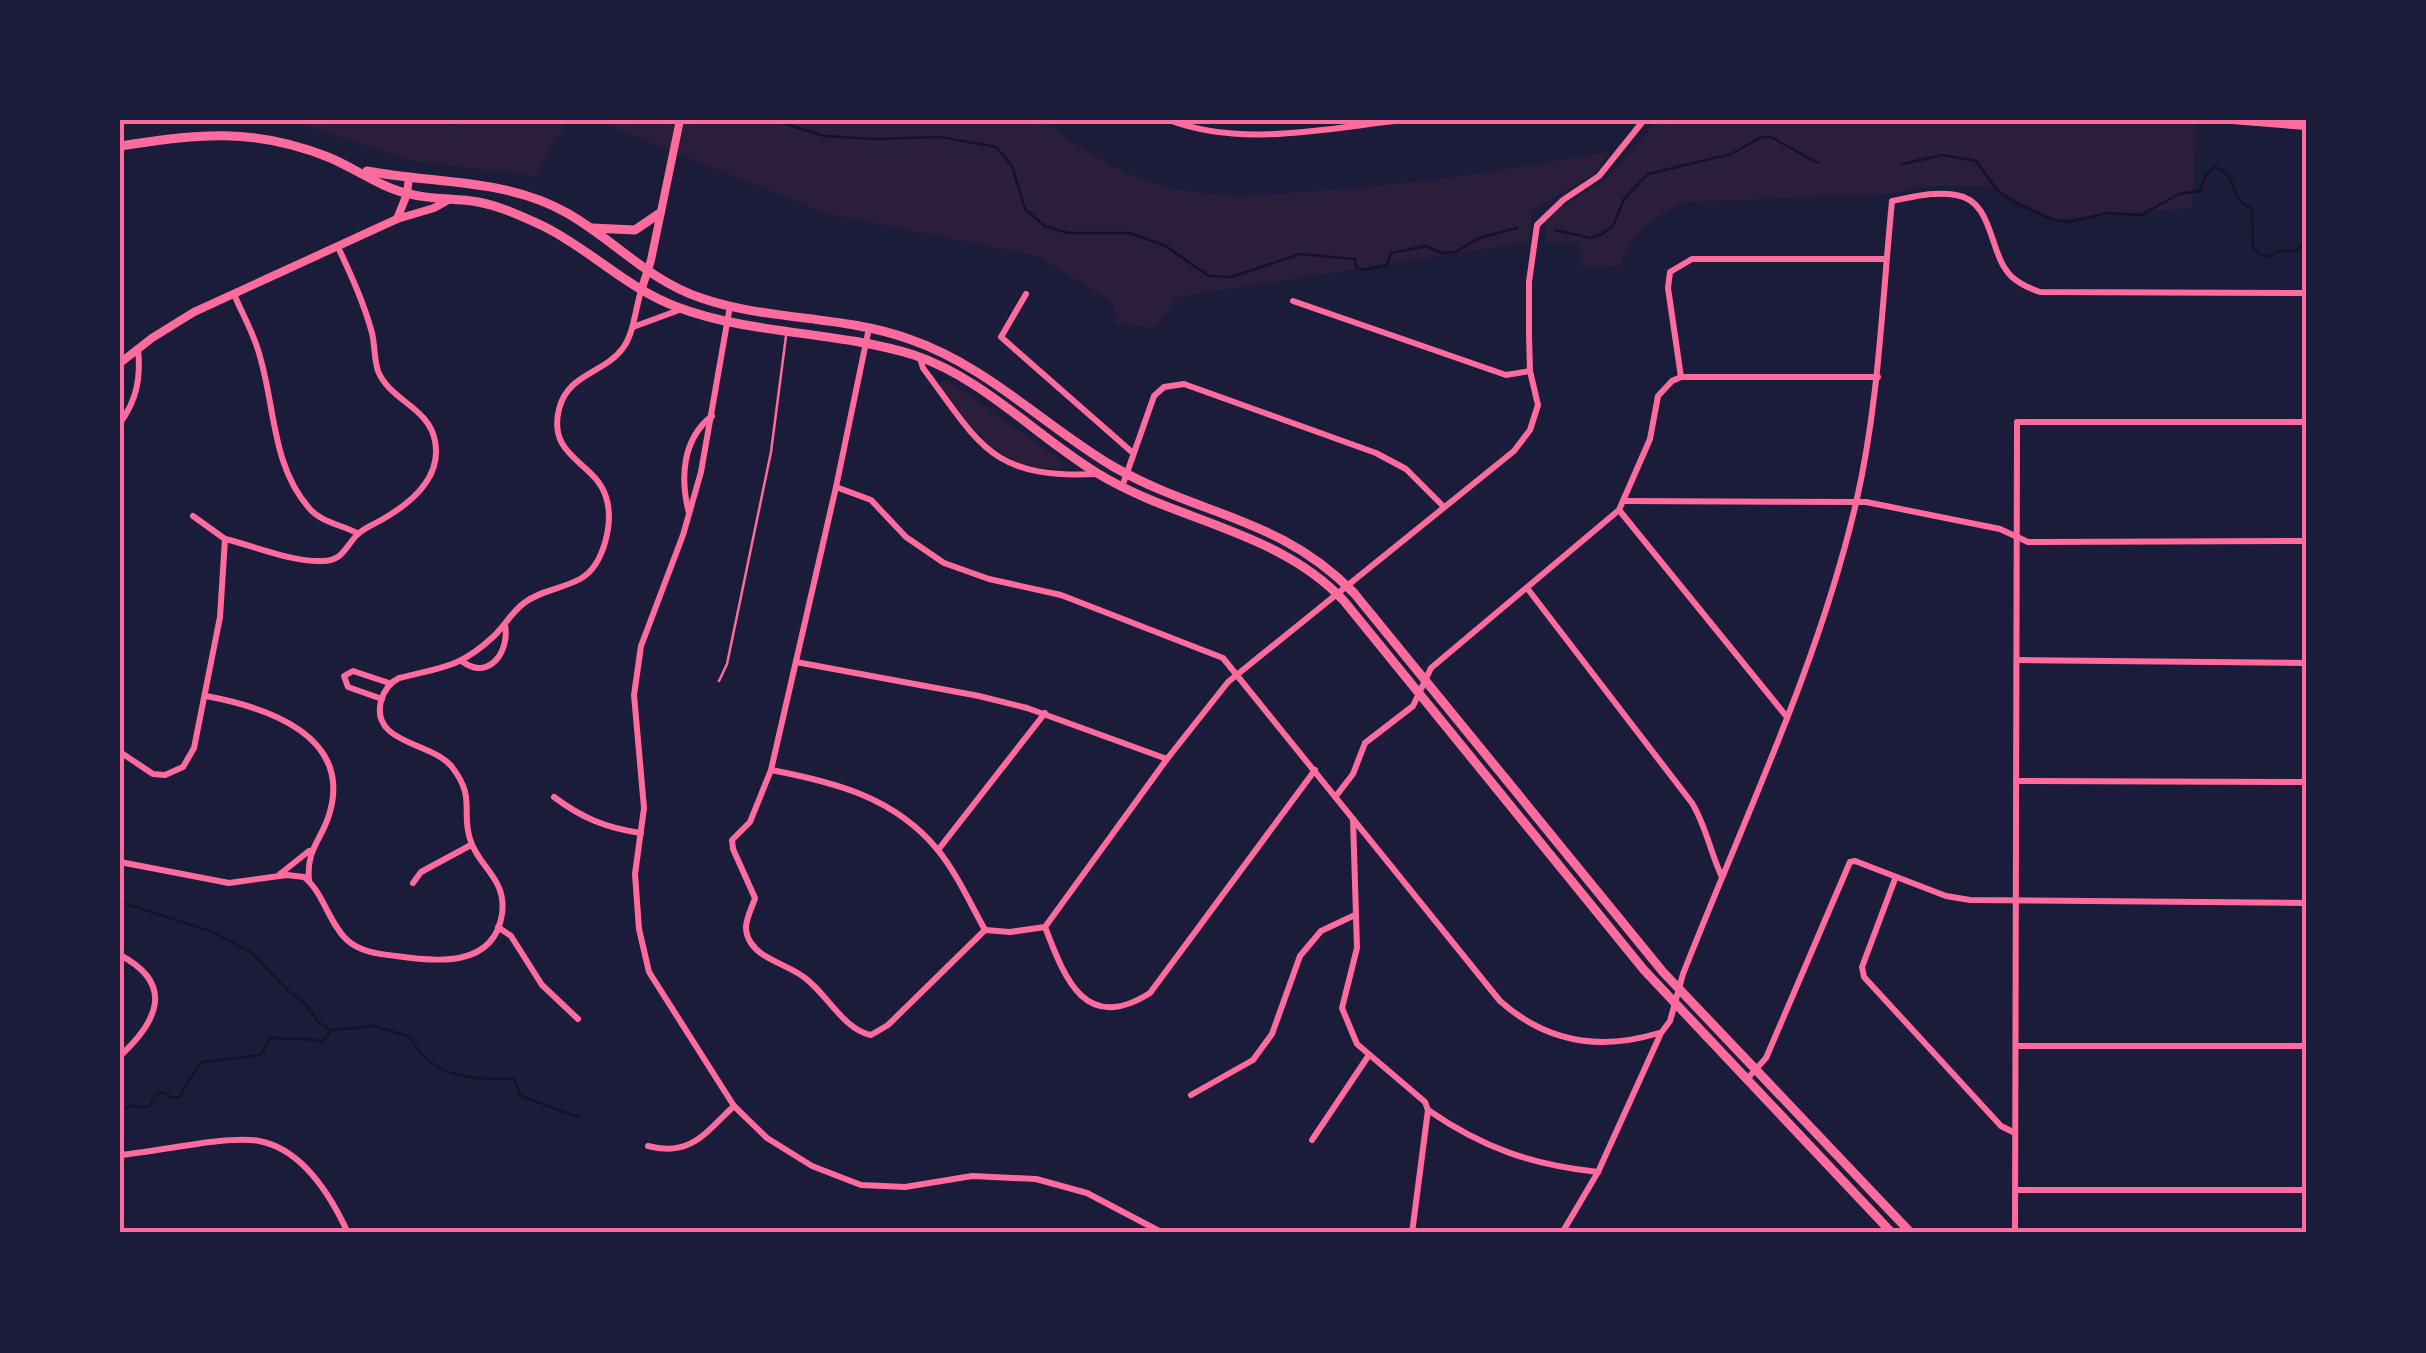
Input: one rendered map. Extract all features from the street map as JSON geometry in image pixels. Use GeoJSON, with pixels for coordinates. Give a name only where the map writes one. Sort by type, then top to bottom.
{"type":"FeatureCollection","features":[{"type":"Feature","properties":{"kind":"main road"},"geometry":{"type":"LineString","coordinates":[[120,146],[203,134],[250,135],[294,144],[407,194],[506,210],[546,228],[641,291],[682,309],[867,342],[919,357],[966,380],[1122,488],[1276,550],[1336,592],[1675,1004],[1892,1233]]}},
{"type":"Feature","properties":{"kind":"main road"},"geometry":{"type":"LineString","coordinates":[[360,170],[516,192],[566,212],[648,270],[690,294],[730,306],[869,328],[927,345],[966,364],[1126,474],[1282,538],[1346,584],[1679,989],[1911,1233]]}},
{"type":"Feature","properties":{"kind":"main road"},"geometry":{"type":"LineString","coordinates":[[589,228],[636,230],[660,213]]}},
{"type":"Feature","properties":{"kind":"street"},"geometry":{"type":"LineString","coordinates":[[382,699],[348,688],[344,676],[353,671],[390,683],[463,662],[525,602],[541,592],[582,578],[598,558],[609,520],[608,501],[592,473],[568,455],[558,430],[558,411],[576,380],[621,351],[632,327],[680,120]]}},
{"type":"Feature","properties":{"kind":"street"},"geometry":{"type":"LineString","coordinates":[[1169,120],[1222,134],[1276,133],[1404,120]]}},
{"type":"Feature","properties":{"kind":"street"},"geometry":{"type":"LineString","coordinates":[[869,328],[771,770],[750,822],[732,840],[755,898],[746,920],[746,933],[752,945],[808,980],[861,1033],[871,1035],[888,1025],[985,930],[1010,932],[1045,927],[1228,682],[1514,451],[1530,430],[1538,405],[1530,372],[1530,282],[1537,225],[1563,200],[1599,176],[1644,120]]}},
{"type":"Feature","properties":{"kind":"street"},"geometry":{"type":"LineString","coordinates":[[2219,120],[2306,127]]}},
{"type":"Feature","properties":{"kind":"street"},"geometry":{"type":"LineString","coordinates":[[397,219],[409,178]]}},
{"type":"Feature","properties":{"kind":"street"},"geometry":{"type":"LineString","coordinates":[[1562,1233],[1598,1172],[1660,1033],[1670,1021],[1722,876],[1822,625],[1856,502],[1878,377],[1892,201],[1929,194],[1960,195],[1978,208],[1988,224],[1997,253],[2010,275],[2040,292],[2306,294]]}},
{"type":"Feature","properties":{"kind":"street"},"geometry":{"type":"LineString","coordinates":[[120,363],[177,321],[397,219],[450,199]]}},
{"type":"Feature","properties":{"kind":"street"},"geometry":{"type":"LineString","coordinates":[[193,516],[224,538],[324,561],[348,550],[357,534],[387,517],[430,478],[436,452],[431,427],[421,412],[379,373],[373,336],[338,247]]}},
{"type":"Feature","properties":{"kind":"street"},"geometry":{"type":"LineString","coordinates":[[1681,376],[1668,288],[1670,272],[1680,264],[1692,259],[1886,259]]}},
{"type":"Feature","properties":{"kind":"street"},"geometry":{"type":"LineString","coordinates":[[234,294],[257,346],[278,448],[289,475],[318,517],[357,534]]}},
{"type":"Feature","properties":{"kind":"street"},"geometry":{"type":"LineString","coordinates":[[1026,294],[1001,338],[1133,453]]}},
{"type":"Feature","properties":{"kind":"street"},"geometry":{"type":"LineString","coordinates":[[1293,301],[1487,370],[1506,375],[1530,372]]}},
{"type":"Feature","properties":{"kind":"street"},"geometry":{"type":"LineString","coordinates":[[730,306],[712,416],[689,514],[640,649],[634,696],[643,785],[635,874],[639,928],[650,972],[734,1106],[767,1138],[812,1166],[861,1185],[905,1188],[972,1176],[1036,1179],[1087,1193],[1164,1233]]}},
{"type":"Feature","properties":{"kind":"street"},"geometry":{"type":"LineString","coordinates":[[632,327],[682,309]]}},
{"type":"Feature","properties":{"kind":"street"},"geometry":{"type":"LineString","coordinates":[[120,423],[131,408],[136,390],[140,373],[138,349]]}},
{"type":"Feature","properties":{"kind":"street"},"geometry":{"type":"LineString","coordinates":[[919,357],[979,444],[994,456],[1008,464],[1065,476],[1098,474]]}},
{"type":"Feature","properties":{"kind":"street"},"geometry":{"type":"LineString","coordinates":[[1336,796],[1353,774],[1365,743],[1413,706],[1431,668],[1619,510],[1650,440],[1658,396],[1672,381],[1681,376],[1878,377]]}},
{"type":"Feature","properties":{"kind":"street"},"geometry":{"type":"LineString","coordinates":[[1122,488],[1154,396],[1164,387],[1184,384],[1376,453],[1406,469],[1444,507]]}},
{"type":"Feature","properties":{"kind":"street"},"geometry":{"type":"LineString","coordinates":[[689,514],[682,476],[686,458],[700,425],[712,416]]}},
{"type":"Feature","properties":{"kind":"street"},"geometry":{"type":"LineString","coordinates":[[2015,1233],[2017,422],[2306,422]]}},
{"type":"Feature","properties":{"kind":"street"},"geometry":{"type":"LineString","coordinates":[[836,487],[871,500],[906,537],[944,562],[989,579],[1060,596],[1223,658],[1500,1000],[1522,1020],[1543,1031],[1594,1043],[1660,1033]]}},
{"type":"Feature","properties":{"kind":"street"},"geometry":{"type":"LineString","coordinates":[[1624,502],[1856,502],[2000,529],[2028,542],[2306,542]]}},
{"type":"Feature","properties":{"kind":"street"},"geometry":{"type":"LineString","coordinates":[[1619,510],[1788,718]]}},
{"type":"Feature","properties":{"kind":"street"},"geometry":{"type":"LineString","coordinates":[[120,752],[142,770],[165,774],[183,768],[194,748],[223,592],[224,538]]}},
{"type":"Feature","properties":{"kind":"street"},"geometry":{"type":"LineString","coordinates":[[1527,588],[1692,803],[1722,876]]}},
{"type":"Feature","properties":{"kind":"street"},"geometry":{"type":"LineString","coordinates":[[463,662],[482,668],[496,661],[508,638],[505,625]]}},
{"type":"Feature","properties":{"kind":"street"},"geometry":{"type":"LineString","coordinates":[[2017,660],[2306,663]]}},
{"type":"Feature","properties":{"kind":"street"},"geometry":{"type":"LineString","coordinates":[[796,662],[978,696],[1046,713],[1167,759]]}},
{"type":"Feature","properties":{"kind":"street"},"geometry":{"type":"LineString","coordinates":[[310,851],[310,882],[344,937],[360,948],[432,962],[452,961],[483,948],[498,927],[502,911],[497,882],[472,845],[467,825],[468,798],[454,769],[434,752],[390,733],[382,719],[382,699],[390,683]]}},
{"type":"Feature","properties":{"kind":"street"},"geometry":{"type":"LineString","coordinates":[[206,696],[238,702],[290,721],[317,745],[330,771],[329,816],[310,851],[278,876]]}},
{"type":"Feature","properties":{"kind":"street"},"geometry":{"type":"LineString","coordinates":[[938,850],[1046,713]]}},
{"type":"Feature","properties":{"kind":"street"},"geometry":{"type":"LineString","coordinates":[[771,770],[865,794],[908,820],[938,850],[985,930]]}},
{"type":"Feature","properties":{"kind":"street"},"geometry":{"type":"LineString","coordinates":[[1045,927],[1065,979],[1081,998],[1114,1008],[1132,1004],[1150,993],[1315,770]]}},
{"type":"Feature","properties":{"kind":"street"},"geometry":{"type":"LineString","coordinates":[[2016,781],[2306,782]]}},
{"type":"Feature","properties":{"kind":"street"},"geometry":{"type":"LineString","coordinates":[[554,798],[578,815],[609,828],[641,832]]}},
{"type":"Feature","properties":{"kind":"street"},"geometry":{"type":"LineString","coordinates":[[1353,819],[1357,948],[1342,1008],[1357,1044],[1425,1102],[1428,1110],[1412,1233]]}},
{"type":"Feature","properties":{"kind":"street"},"geometry":{"type":"LineString","coordinates":[[413,883],[421,872],[472,845]]}},
{"type":"Feature","properties":{"kind":"street"},"geometry":{"type":"LineString","coordinates":[[120,862],[230,884],[295,875],[310,882]]}},
{"type":"Feature","properties":{"kind":"street"},"geometry":{"type":"LineString","coordinates":[[1747,1079],[1766,1058],[1850,862],[1946,896],[2017,902],[2306,903]]}},
{"type":"Feature","properties":{"kind":"street"},"geometry":{"type":"LineString","coordinates":[[1895,879],[1862,967],[1864,976],[2001,1126],[2016,1133]]}},
{"type":"Feature","properties":{"kind":"street"},"geometry":{"type":"LineString","coordinates":[[1191,1095],[1253,1060],[1272,1034],[1300,956],[1321,930],[1355,915]]}},
{"type":"Feature","properties":{"kind":"street"},"geometry":{"type":"LineString","coordinates":[[498,927],[510,936],[542,985],[578,1019]]}},
{"type":"Feature","properties":{"kind":"street"},"geometry":{"type":"LineString","coordinates":[[120,955],[139,965],[151,978],[156,1003],[152,1018],[136,1042],[120,1056]]}},
{"type":"Feature","properties":{"kind":"street"},"geometry":{"type":"LineString","coordinates":[[2016,1046],[2306,1046]]}},
{"type":"Feature","properties":{"kind":"street"},"geometry":{"type":"LineString","coordinates":[[1312,1140],[1369,1056]]}},
{"type":"Feature","properties":{"kind":"street"},"geometry":{"type":"LineString","coordinates":[[648,1146],[681,1149],[697,1140],[734,1106]]}},
{"type":"Feature","properties":{"kind":"street"},"geometry":{"type":"LineString","coordinates":[[1428,1110],[1484,1144],[1526,1161],[1598,1172]]}},
{"type":"Feature","properties":{"kind":"street"},"geometry":{"type":"LineString","coordinates":[[120,1154],[259,1141],[289,1153],[307,1169],[348,1233]]}},
{"type":"Feature","properties":{"kind":"street"},"geometry":{"type":"LineString","coordinates":[[2016,1190],[2306,1190]]}},
{"type":"Feature","properties":{"kind":"lane"},"geometry":{"type":"LineString","coordinates":[[719,680],[727,664],[771,452],[787,329]]}},
{"type":"Feature","properties":{"kind":"shaded area"},"geometry":{"type":"Polygon","coordinates":[[[287,120],[568,120],[535,176],[413,161],[287,120]]]}},
{"type":"Feature","properties":{"kind":"shaded area"},"geometry":{"type":"Polygon","coordinates":[[[595,120],[1042,120],[1089,153],[1140,178],[1177,189],[1234,195],[1400,183],[1610,151],[1594,174],[1532,211],[1529,242],[1178,297],[1155,328],[1116,324],[1114,302],[1036,256],[825,213],[595,120]]]}},
{"type":"Feature","properties":{"kind":"shaded area"},"geometry":{"type":"Polygon","coordinates":[[[1658,120],[2197,120],[2192,208],[2053,220],[1987,186],[1930,186],[1891,194],[1688,202],[1646,226],[1620,266],[1581,268],[1579,243],[1545,243],[1545,217],[1604,181],[1658,120]]]}},
{"type":"Feature","properties":{"kind":"shaded area"},"geometry":{"type":"Polygon","coordinates":[[[947,380],[1062,461],[1062,468],[1022,463],[991,445],[940,386],[941,381],[947,380]]]}},
{"type":"Feature","properties":{"kind":"waterway"},"geometry":{"type":"LineString","coordinates":[[450,124],[451,120]]}},
{"type":"Feature","properties":{"kind":"waterway"},"geometry":{"type":"LineString","coordinates":[[773,120],[824,136],[941,137],[996,147],[1012,166],[1025,209],[1045,226],[1068,233],[1129,233],[1164,245],[1209,276],[1231,277],[1300,254],[1355,259],[1356,267],[1362,270],[1387,265],[1391,253],[1426,246],[1441,253],[1456,252],[1479,238],[1517,228]]}},
{"type":"Feature","properties":{"kind":"waterway"},"geometry":{"type":"LineString","coordinates":[[1555,230],[1591,238],[1602,234],[1613,226],[1624,199],[1648,174],[1731,154],[1762,137],[1771,137],[1818,163]]}},
{"type":"Feature","properties":{"kind":"waterway"},"geometry":{"type":"LineString","coordinates":[[1902,164],[1942,155],[1976,161],[1997,190],[2014,202],[2067,222],[2107,213],[2141,215],[2179,194],[2200,191],[2206,175],[2215,167],[2224,171],[2239,199],[2252,209],[2253,247],[2259,254],[2271,257],[2277,251],[2296,251],[2306,242]]}},
{"type":"Feature","properties":{"kind":"waterway"},"geometry":{"type":"LineString","coordinates":[[120,902],[213,932],[252,953],[305,1003],[318,1022],[331,1030]]}},
{"type":"Feature","properties":{"kind":"waterway"},"geometry":{"type":"LineString","coordinates":[[120,1110],[129,1106],[149,1107],[156,1094],[164,1092],[172,1098],[180,1097],[200,1063],[262,1054],[270,1037],[323,1042],[331,1030],[375,1026],[410,1037],[419,1051],[441,1069],[468,1077],[514,1079],[521,1096],[578,1117]]}}]}
